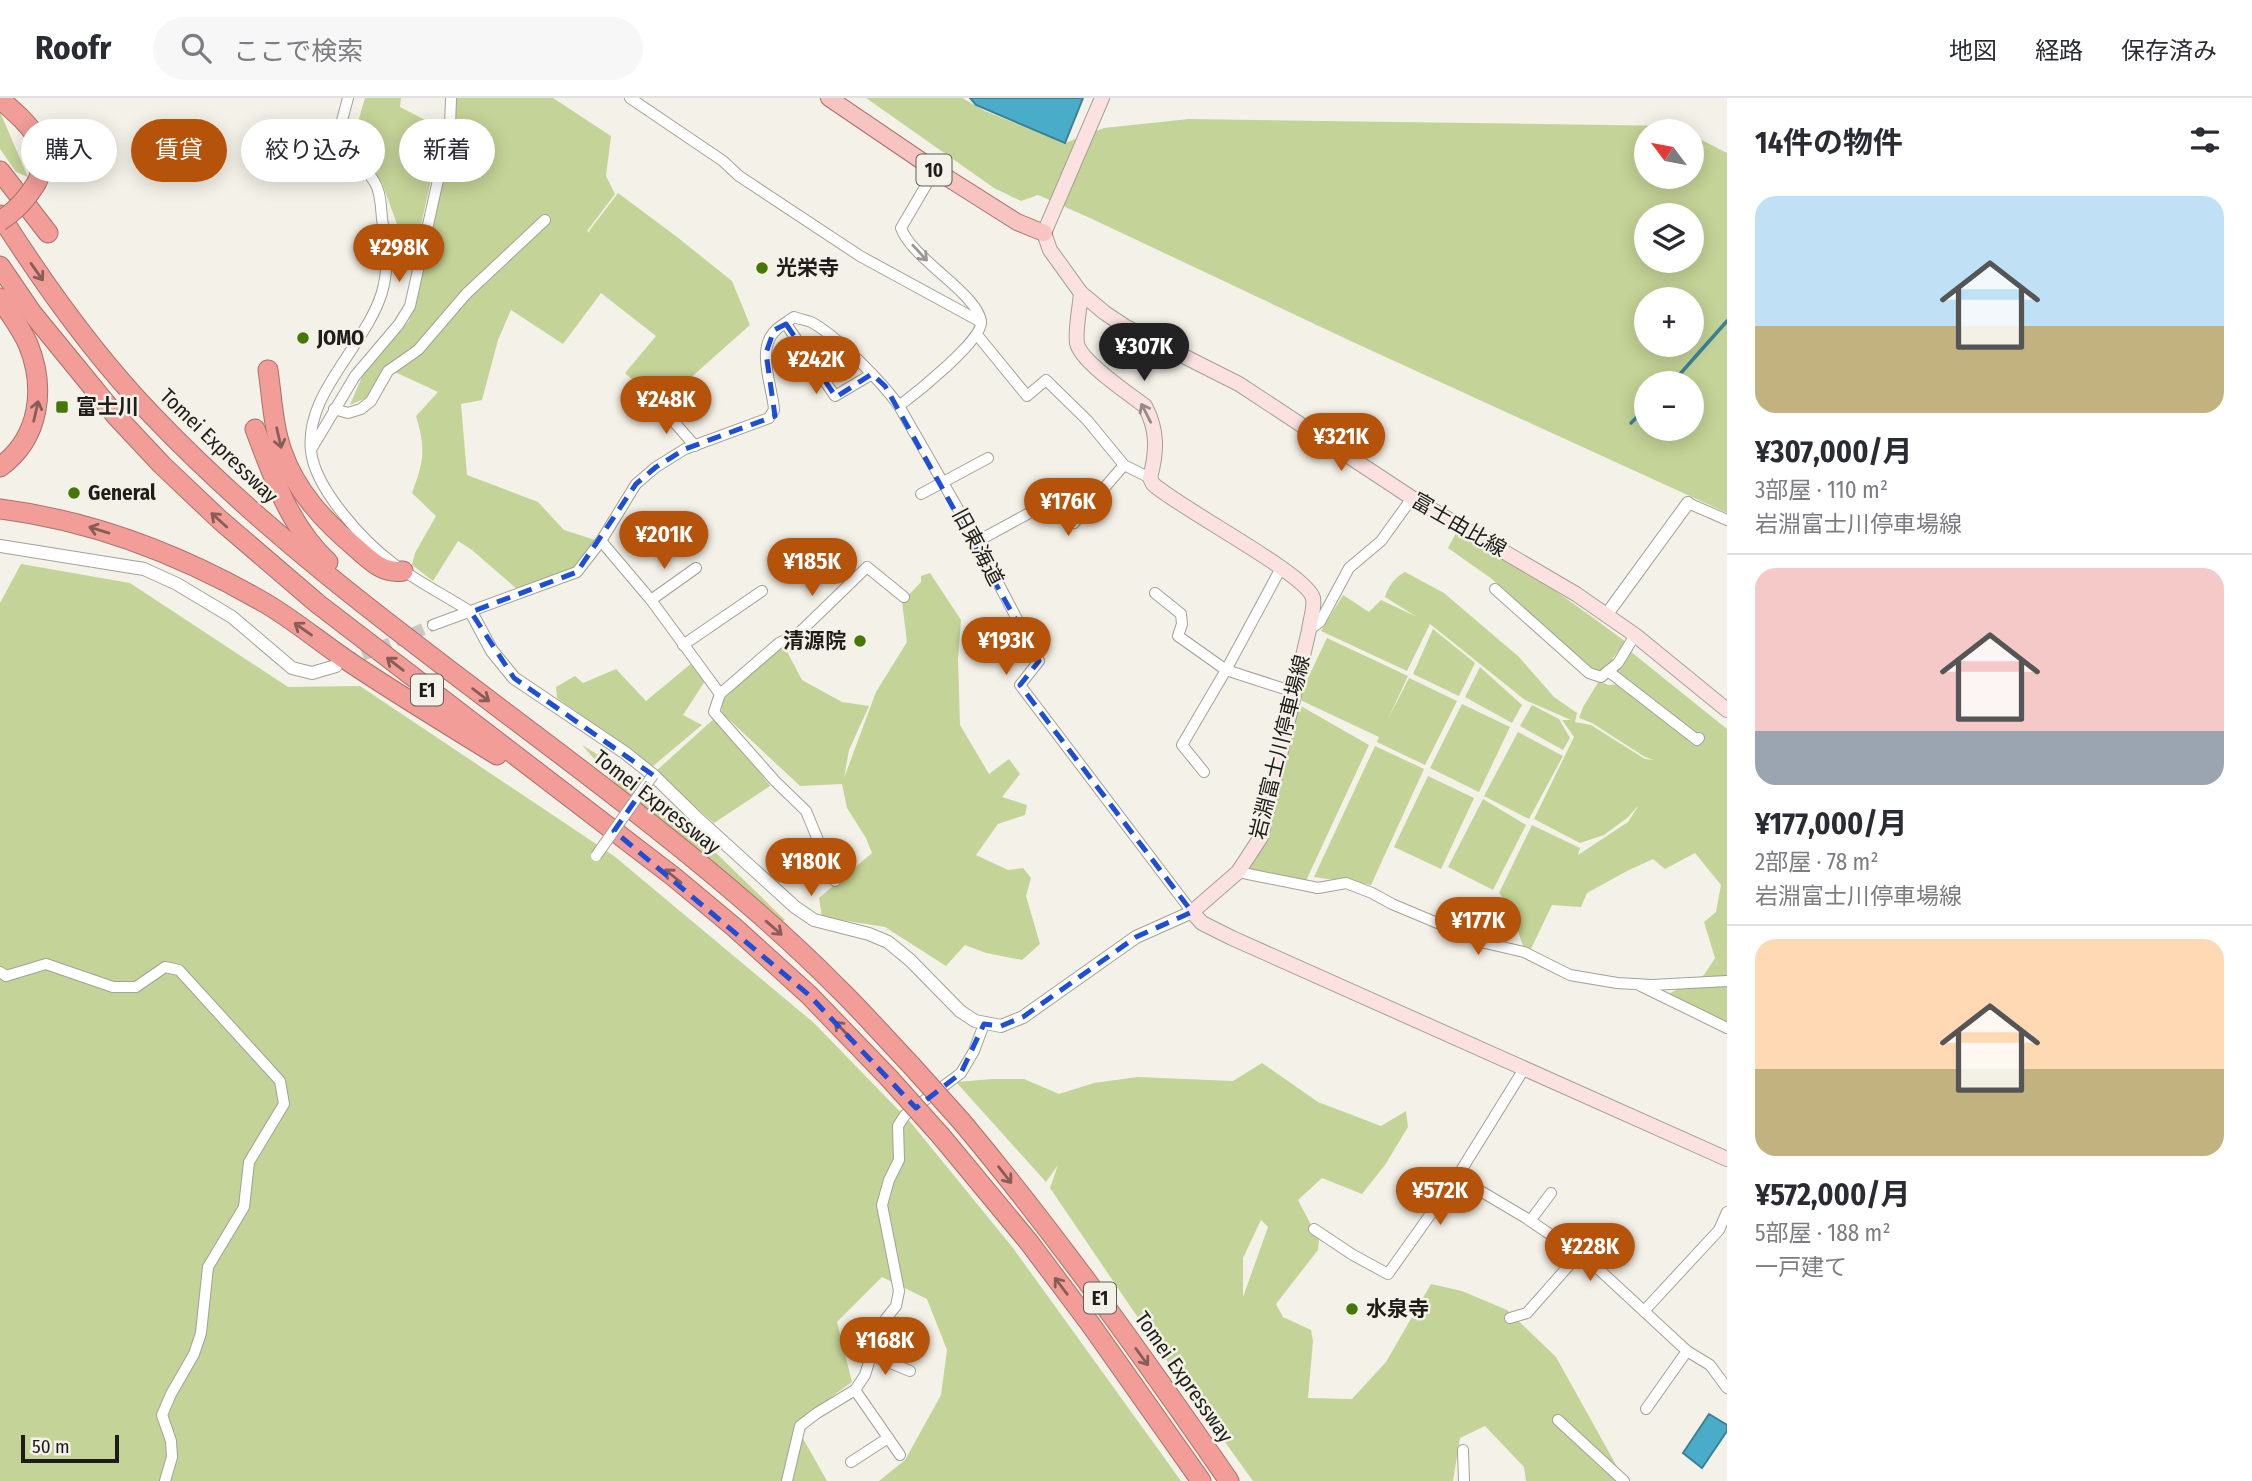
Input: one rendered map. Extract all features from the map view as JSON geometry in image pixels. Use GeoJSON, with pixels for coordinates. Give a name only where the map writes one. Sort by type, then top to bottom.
{"type":"FeatureCollection","features":[{"type":"Feature","properties":{"kind":"highway"},"geometry":{"type":"LineString","coordinates":[[0,99],[25,121],[41,144],[44,156],[43,169],[37,182],[21,205],[0,221]]}},
{"type":"Feature","properties":{"kind":"highway"},"geometry":{"type":"LineString","coordinates":[[0,171],[48,233]]}},
{"type":"Feature","properties":{"kind":"highway","name":"Tomei Expressway"},"geometry":{"type":"LineString","coordinates":[[0,215],[27,258],[81,331],[150,413],[236,497],[334,582],[639,815],[837,986],[962,1122],[1045,1225],[1110,1311],[1229,1481]]}},
{"type":"Feature","properties":{"kind":"highway","name":"E1"},"geometry":{"type":"LineString","coordinates":[[0,266],[32,313],[117,417],[162,465],[220,520],[338,620],[607,825],[734,926],[809,995],[941,1136],[1044,1262],[1201,1481]]}},
{"type":"Feature","properties":{"kind":"highway"},"geometry":{"type":"LineString","coordinates":[[0,298],[27,342],[38,382],[39,401],[29,433],[19,448],[0,467]]}},
{"type":"Feature","properties":{"kind":"highway"},"geometry":{"type":"LineString","coordinates":[[268,370],[282,450],[308,499],[324,520],[375,565],[393,573],[403,571]]}},
{"type":"Feature","properties":{"kind":"highway"},"geometry":{"type":"LineString","coordinates":[[255,429],[286,506],[316,551],[430,657]]}},
{"type":"Feature","properties":{"kind":"highway"},"geometry":{"type":"LineString","coordinates":[[0,509],[89,526],[179,558],[267,604],[348,662],[607,825]]}},
{"type":"Feature","properties":{"kind":"main road","name":"10"},"geometry":{"type":"LineString","coordinates":[[829,98],[1017,222],[1044,233]]}},
{"type":"Feature","properties":{"kind":"main road"},"geometry":{"type":"LineString","coordinates":[[1044,233],[1102,98]]}},
{"type":"Feature","properties":{"kind":"main road","name":"富士由比線"},"geometry":{"type":"LineString","coordinates":[[1044,233],[1050,250],[1082,293],[1105,313],[1126,327],[1240,384],[1412,498],[1526,563],[1607,614],[1727,710]]}},
{"type":"Feature","properties":{"kind":"main road"},"geometry":{"type":"LineString","coordinates":[[1082,293],[1077,343],[1082,353],[1145,406],[1156,445],[1150,478]]}},
{"type":"Feature","properties":{"kind":"main road","name":"岩淵富士川停車場線"},"geometry":{"type":"LineString","coordinates":[[1150,478],[1160,490],[1306,586],[1313,598],[1309,631],[1261,837],[1238,872],[1192,912]]}},
{"type":"Feature","properties":{"kind":"main road"},"geometry":{"type":"LineString","coordinates":[[1192,912],[1202,923],[1232,938],[1727,1159]]}},
{"type":"Feature","properties":{"kind":"street"},"geometry":{"type":"LineString","coordinates":[[348,98],[337,139],[376,185],[386,240],[387,277],[370,322],[320,402],[311,426],[311,452],[318,476],[341,512],[391,562],[471,612],[492,651],[514,678],[624,752],[653,775],[795,907],[814,920],[869,934],[888,943],[910,960],[960,1011],[975,1021],[1001,1026],[1023,1017],[1136,937],[1192,912]]}},
{"type":"Feature","properties":{"kind":"street"},"geometry":{"type":"LineString","coordinates":[[311,452],[355,376],[399,324],[410,306],[450,125],[451,98]]}},
{"type":"Feature","properties":{"kind":"street"},"geometry":{"type":"LineString","coordinates":[[630,98],[725,162],[739,176],[860,256],[981,322]]}},
{"type":"Feature","properties":{"kind":"street"},"geometry":{"type":"LineString","coordinates":[[899,406],[978,336],[981,322],[974,306],[904,236],[901,228],[935,170]]}},
{"type":"Feature","properties":{"kind":"street"},"geometry":{"type":"LineString","coordinates":[[334,409],[348,413],[361,410],[371,401],[388,371],[418,349],[466,294],[545,220]]}},
{"type":"Feature","properties":{"kind":"street","name":"旧東海道"},"geometry":{"type":"LineString","coordinates":[[786,324],[794,317],[810,322],[832,337],[885,386],[899,406],[944,483],[1039,661],[1020,685],[1192,912]]}},
{"type":"Feature","properties":{"kind":"street"},"geometry":{"type":"LineString","coordinates":[[433,625],[578,572],[601,541],[636,484],[656,467],[685,449],[769,418],[774,410],[766,353],[774,330],[786,324],[835,396],[872,374]]}},
{"type":"Feature","properties":{"kind":"street"},"geometry":{"type":"LineString","coordinates":[[978,336],[1027,396],[1046,380],[1087,420],[1124,465],[1150,478]]}},
{"type":"Feature","properties":{"kind":"street"},"geometry":{"type":"LineString","coordinates":[[670,408],[676,423],[695,446]]}},
{"type":"Feature","properties":{"kind":"street"},"geometry":{"type":"LineString","coordinates":[[921,495],[988,458]]}},
{"type":"Feature","properties":{"kind":"street"},"geometry":{"type":"LineString","coordinates":[[976,542],[1044,505],[1074,523],[1124,465]]}},
{"type":"Feature","properties":{"kind":"street"},"geometry":{"type":"LineString","coordinates":[[1309,631],[1320,622],[1349,568],[1381,541],[1412,498]]}},
{"type":"Feature","properties":{"kind":"street"},"geometry":{"type":"LineString","coordinates":[[1607,614],[1688,503],[1727,520]]}},
{"type":"Feature","properties":{"kind":"street"},"geometry":{"type":"LineString","coordinates":[[601,541],[651,600],[719,694]]}},
{"type":"Feature","properties":{"kind":"street"},"geometry":{"type":"LineString","coordinates":[[1,549],[144,569],[177,584],[232,617],[292,668],[312,673],[337,666]]}},
{"type":"Feature","properties":{"kind":"street"},"geometry":{"type":"LineString","coordinates":[[835,881],[806,811],[775,781],[714,712],[719,694],[779,643],[799,633],[867,567],[904,597]]}},
{"type":"Feature","properties":{"kind":"street"},"geometry":{"type":"LineString","coordinates":[[651,600],[696,568]]}},
{"type":"Feature","properties":{"kind":"street"},"geometry":{"type":"LineString","coordinates":[[1204,772],[1182,745],[1281,568]]}},
{"type":"Feature","properties":{"kind":"street"},"geometry":{"type":"LineString","coordinates":[[1495,589],[1588,673],[1601,677],[1618,663],[1635,635]]}},
{"type":"Feature","properties":{"kind":"street"},"geometry":{"type":"LineString","coordinates":[[683,645],[762,591]]}},
{"type":"Feature","properties":{"kind":"street"},"geometry":{"type":"LineString","coordinates":[[1155,593],[1181,614],[1182,624],[1178,636],[1226,670],[1294,692]]}},
{"type":"Feature","properties":{"kind":"street"},"geometry":{"type":"LineString","coordinates":[[1608,671],[1697,740],[1699,738]]}},
{"type":"Feature","properties":{"kind":"street"},"geometry":{"type":"LineString","coordinates":[[596,856],[653,775]]}},
{"type":"Feature","properties":{"kind":"street"},"geometry":{"type":"LineString","coordinates":[[1238,872],[1318,888],[1346,883],[1485,943],[1524,952],[1570,975],[1617,983],[1652,985],[1727,981]]}},
{"type":"Feature","properties":{"kind":"street"},"geometry":{"type":"LineString","coordinates":[[0,972],[6,976],[46,964],[113,987],[136,987],[165,967],[179,970],[280,1081],[284,1104],[248,1162],[244,1207],[208,1267],[201,1333],[194,1354],[162,1415],[171,1441],[172,1457],[165,1481]]}},
{"type":"Feature","properties":{"kind":"street"},"geometry":{"type":"LineString","coordinates":[[1637,984],[1727,1028]]}},
{"type":"Feature","properties":{"kind":"street"},"geometry":{"type":"LineString","coordinates":[[787,1481],[800,1426],[855,1390],[865,1375],[880,1326],[896,1306],[900,1292],[882,1205],[889,1180],[899,1160],[898,1126],[905,1115],[961,1073],[974,1051],[984,1024]]}},
{"type":"Feature","properties":{"kind":"street"},"geometry":{"type":"LineString","coordinates":[[1314,1229],[1388,1274],[1457,1177],[1524,1069]]}},
{"type":"Feature","properties":{"kind":"street"},"geometry":{"type":"LineString","coordinates":[[1457,1177],[1530,1220],[1592,1263],[1687,1351],[1710,1365],[1727,1388]]}},
{"type":"Feature","properties":{"kind":"street"},"geometry":{"type":"LineString","coordinates":[[1530,1220],[1551,1194]]}},
{"type":"Feature","properties":{"kind":"street"},"geometry":{"type":"LineString","coordinates":[[1644,1311],[1719,1230],[1727,1212]]}},
{"type":"Feature","properties":{"kind":"street"},"geometry":{"type":"LineString","coordinates":[[1510,1318],[1527,1313],[1578,1254]]}},
{"type":"Feature","properties":{"kind":"street"},"geometry":{"type":"LineString","coordinates":[[1646,1409],[1687,1351]]}},
{"type":"Feature","properties":{"kind":"street"},"geometry":{"type":"LineString","coordinates":[[872,1355],[910,1371]]}},
{"type":"Feature","properties":{"kind":"street"},"geometry":{"type":"LineString","coordinates":[[855,1390],[900,1455]]}},
{"type":"Feature","properties":{"kind":"street"},"geometry":{"type":"LineString","coordinates":[[1558,1420],[1624,1481]]}},
{"type":"Feature","properties":{"kind":"street"},"geometry":{"type":"LineString","coordinates":[[851,1462],[888,1438]]}},
{"type":"Feature","properties":{"kind":"street"},"geometry":{"type":"LineString","coordinates":[[1463,1450],[1464,1481]]}},
{"type":"Feature","properties":{"kind":"highlighted area"},"geometry":{"type":"Polygon","coordinates":[[[786,324],[836,397],[872,374],[885,386],[1039,661],[1020,685],[1192,912],[1136,937],[1023,1017],[1001,1026],[984,1024],[961,1073],[916,1108],[809,995],[614,831],[653,775],[514,678],[471,612],[577,572],[636,484],[656,467],[685,449],[775,416],[766,353],[774,330],[786,324]]]}},
{"type":"Feature","properties":{"kind":"green space"},"geometry":{"type":"Polygon","coordinates":[[[365,98],[401,98],[400,107],[423,119],[399,119],[399,182],[431,182],[412,265],[381,182],[385,182],[385,119],[359,119],[365,98]]]}},
{"type":"Feature","properties":{"kind":"green space"},"geometry":{"type":"Polygon","coordinates":[[[456,98],[553,98],[611,136],[606,176],[615,194],[587,231],[591,233],[589,231],[618,193],[732,281],[750,325],[660,405],[625,373],[656,336],[601,293],[563,344],[511,310],[498,340],[482,400],[461,404],[467,475],[538,502],[564,530],[595,540],[579,566],[518,590],[458,541],[433,581],[412,565],[415,553],[436,516],[412,493],[422,455],[416,416],[438,392],[395,372],[368,397],[350,405],[364,372],[409,321],[417,295],[439,182],[495,182],[495,119],[452,119],[456,98]]]}},
{"type":"Feature","properties":{"kind":"green space"},"geometry":{"type":"Polygon","coordinates":[[[866,98],[962,98],[985,111],[1065,143],[1104,128],[1189,119],[1634,125],[1634,189],[1704,189],[1704,141],[1727,153],[1727,513],[1038,195],[1021,201],[994,188],[866,98]]]}},
{"type":"Feature","properties":{"kind":"green space"},"geometry":{"type":"Polygon","coordinates":[[[0,112],[21,161],[21,174],[16,172],[0,149],[0,112]]]}},
{"type":"Feature","properties":{"kind":"green space"},"geometry":{"type":"Polygon","coordinates":[[[1457,531],[1523,569],[1626,642],[1612,659],[1622,665],[1630,651],[1727,729],[1727,1025],[1663,997],[1704,975],[1715,958],[1704,922],[1716,912],[1721,885],[1695,853],[1665,869],[1653,859],[1627,871],[1587,893],[1581,907],[1552,905],[1530,951],[1524,949],[1510,907],[1499,893],[1532,825],[1580,848],[1578,855],[1628,822],[1639,805],[1604,835],[1580,843],[1534,819],[1574,737],[1562,720],[1571,720],[1525,700],[1430,624],[1407,671],[1321,631],[1343,595],[1369,612],[1381,600],[1417,617],[1385,597],[1392,582],[1405,572],[1444,593],[1519,657],[1554,697],[1577,713],[1575,722],[1591,725],[1645,759],[1654,760],[1579,718],[1599,681],[1608,685],[1620,684],[1615,676],[1590,674],[1492,579],[1448,548],[1457,531]]]}},
{"type":"Feature","properties":{"kind":"green space"},"geometry":{"type":"Polygon","coordinates":[[[21,564],[130,583],[288,687],[360,686],[614,856],[814,1023],[912,1124],[1013,1248],[1181,1481],[879,1481],[905,1460],[941,1395],[947,1350],[927,1299],[882,1277],[837,1322],[852,1382],[796,1426],[827,1481],[0,1481],[0,603],[21,564]]]}},
{"type":"Feature","properties":{"kind":"green space"},"geometry":{"type":"Polygon","coordinates":[[[930,573],[961,620],[958,658],[960,725],[989,774],[1009,759],[1020,774],[1002,797],[1027,805],[1025,815],[998,824],[976,855],[1008,870],[1023,868],[1031,878],[1026,896],[1040,944],[1022,960],[986,953],[965,945],[946,966],[885,927],[822,917],[819,898],[872,853],[847,808],[842,784],[800,786],[722,713],[721,702],[771,653],[784,646],[802,680],[842,702],[869,706],[849,750],[844,778],[876,692],[907,642],[902,602],[921,582],[921,576],[930,573]]]}},
{"type":"Feature","properties":{"kind":"green space"},"geometry":{"type":"Polygon","coordinates":[[[1433,629],[1475,663],[1459,696],[1413,674],[1433,629]]]}},
{"type":"Feature","properties":{"kind":"green space"},"geometry":{"type":"Polygon","coordinates":[[[1327,638],[1408,676],[1387,721],[1409,678],[1457,701],[1425,765],[1377,742],[1379,737],[1298,699],[1327,638]]]}},
{"type":"Feature","properties":{"kind":"green space"},"geometry":{"type":"Polygon","coordinates":[[[693,662],[705,681],[683,715],[702,725],[653,766],[557,698],[556,687],[575,676],[583,683],[616,669],[646,701],[693,662]]]}},
{"type":"Feature","properties":{"kind":"green space"},"geometry":{"type":"Polygon","coordinates":[[[1480,667],[1522,705],[1512,723],[1465,697],[1480,667]]]}},
{"type":"Feature","properties":{"kind":"green space"},"geometry":{"type":"Polygon","coordinates":[[[1462,704],[1510,727],[1479,792],[1430,768],[1462,704]]]}},
{"type":"Feature","properties":{"kind":"green space"},"geometry":{"type":"Polygon","coordinates":[[[1299,705],[1369,745],[1304,885],[1247,869],[1267,841],[1299,705]]]}},
{"type":"Feature","properties":{"kind":"green space"},"geometry":{"type":"Polygon","coordinates":[[[1532,705],[1559,719],[1570,738],[1563,750],[1520,726],[1532,705]]]}},
{"type":"Feature","properties":{"kind":"green space"},"geometry":{"type":"Polygon","coordinates":[[[717,716],[770,786],[714,823],[655,772],[717,716]]]}},
{"type":"Feature","properties":{"kind":"green space"},"geometry":{"type":"Polygon","coordinates":[[[1518,732],[1563,756],[1529,819],[1484,796],[1518,732]]]}},
{"type":"Feature","properties":{"kind":"green space"},"geometry":{"type":"Polygon","coordinates":[[[582,745],[624,771],[682,820],[785,920],[781,923],[615,783],[582,745]]]}},
{"type":"Feature","properties":{"kind":"green space"},"geometry":{"type":"Polygon","coordinates":[[[1375,746],[1424,769],[1371,885],[1314,877],[1375,746]]]}},
{"type":"Feature","properties":{"kind":"green space"},"geometry":{"type":"Polygon","coordinates":[[[1428,776],[1474,798],[1441,869],[1394,847],[1428,776]]]}},
{"type":"Feature","properties":{"kind":"green space"},"geometry":{"type":"Polygon","coordinates":[[[1483,799],[1526,825],[1493,890],[1448,867],[1483,799]]]}},
{"type":"Feature","properties":{"kind":"green space"},"geometry":{"type":"Polygon","coordinates":[[[1262,1063],[1318,1102],[1381,1126],[1406,1111],[1408,1127],[1385,1165],[1362,1194],[1322,1178],[1298,1200],[1319,1240],[1318,1250],[1276,1304],[1283,1317],[1311,1330],[1313,1341],[1308,1398],[1352,1399],[1386,1362],[1431,1284],[1462,1291],[1507,1310],[1556,1357],[1625,1481],[1526,1481],[1524,1467],[1485,1426],[1460,1438],[1453,1481],[1253,1481],[1183,1384],[1050,1188],[1058,1165],[1046,1182],[956,1082],[1024,1079],[1059,1094],[1094,1083],[1137,1077],[1233,1081],[1262,1063]],[[1261,1220],[1243,1258],[1243,1297],[1268,1227],[1261,1220]]]}},
{"type":"Feature","properties":{"kind":"water"},"geometry":{"type":"Polygon","coordinates":[[[970,98],[1083,98],[1065,143],[976,105],[970,98]]]}},
{"type":"Feature","properties":{"kind":"water"},"geometry":{"type":"Polygon","coordinates":[[[1709,1414],[1727,1425],[1727,1431],[1702,1468],[1683,1453],[1709,1414]]]}},
{"type":"Feature","properties":{"kind":"waterway"},"geometry":{"type":"LineString","coordinates":[[1683,371],[1727,321]]}},
{"type":"Feature","properties":{"kind":"waterway"},"geometry":{"type":"LineString","coordinates":[[1631,423],[1634,420]]}},
{"type":"Feature","properties":{"kind":"tunnel"},"geometry":{"type":"LineString","coordinates":[[346,662],[433,625]]}},
{"type":"Feature","properties":{"kind":"place","name":"光栄寺"},"geometry":{"type":"Point","coordinates":[762,268]}},
{"type":"Feature","properties":{"kind":"place","name":"JOMO"},"geometry":{"type":"Point","coordinates":[303,338]}},
{"type":"Feature","properties":{"kind":"place","name":"富士川"},"geometry":{"type":"Point","coordinates":[62,407]}},
{"type":"Feature","properties":{"kind":"place","name":"General"},"geometry":{"type":"Point","coordinates":[74,493]}},
{"type":"Feature","properties":{"kind":"place","name":"清源院"},"geometry":{"type":"Point","coordinates":[860,641]}},
{"type":"Feature","properties":{"kind":"place","name":"水泉寺"},"geometry":{"type":"Point","coordinates":[1352,1309]}}]}
